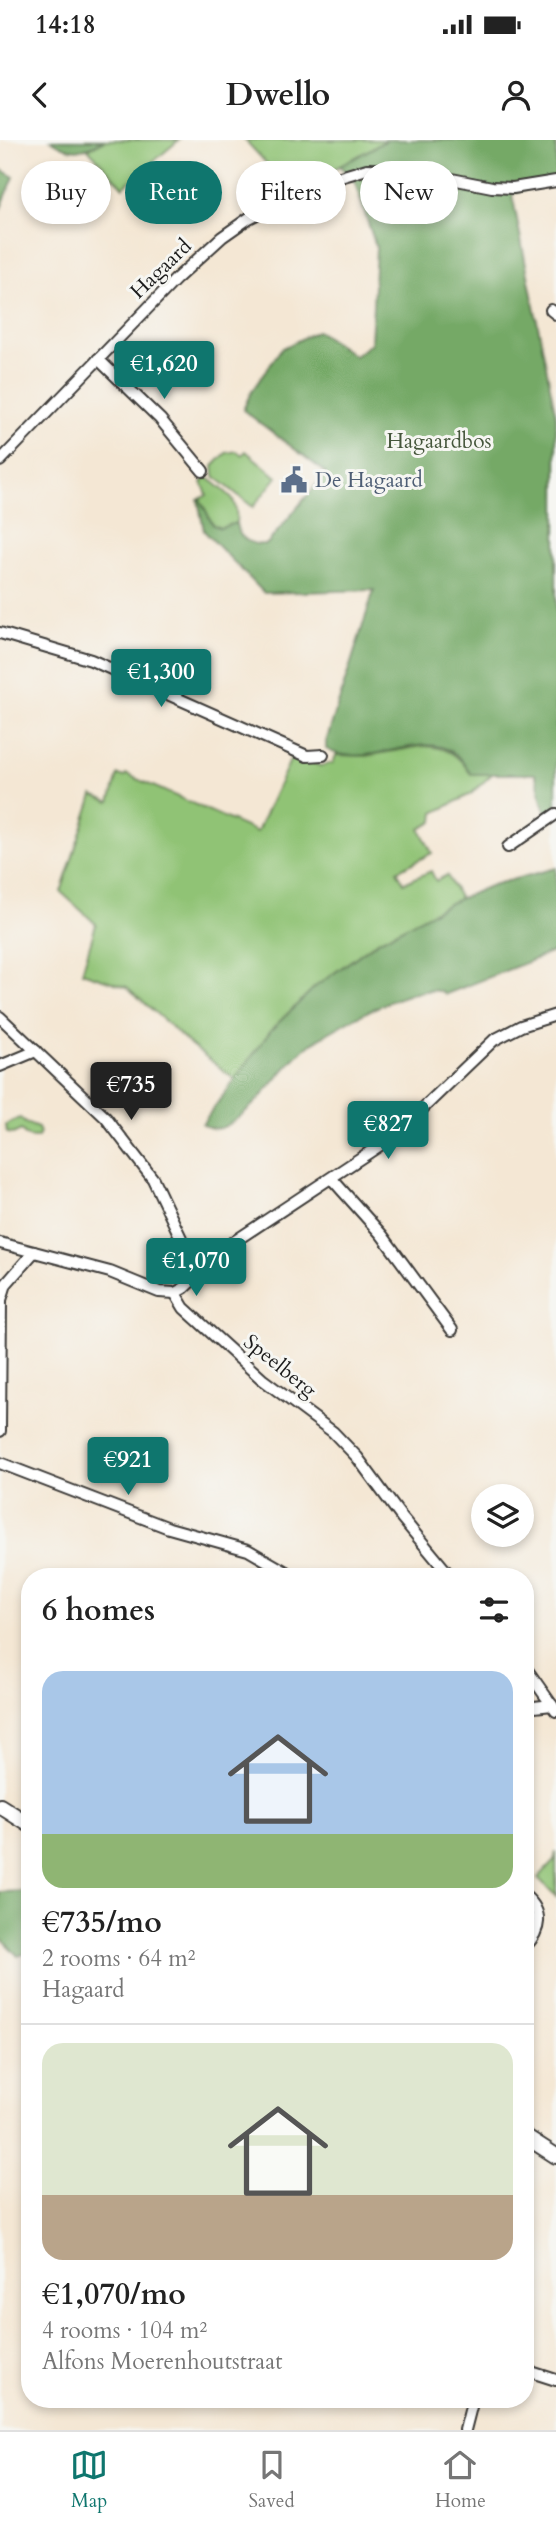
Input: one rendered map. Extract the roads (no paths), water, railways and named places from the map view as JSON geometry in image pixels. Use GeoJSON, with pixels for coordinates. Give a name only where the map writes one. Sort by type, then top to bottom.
{"type":"FeatureCollection","features":[{"type":"Feature","properties":{"kind":"main road"},"geometry":{"type":"LineString","coordinates":[[0,1807],[21,1820]]}},
{"type":"Feature","properties":{"kind":"main road"},"geometry":{"type":"LineString","coordinates":[[534,2142],[556,2156]]}},
{"type":"Feature","properties":{"kind":"street","name":"Hagaard"},"geometry":{"type":"LineString","coordinates":[[0,461],[30,433],[52,405],[176,279],[222,237],[249,218],[317,184],[367,169],[406,170],[492,187],[513,188],[556,181]]}},
{"type":"Feature","properties":{"kind":"street"},"geometry":{"type":"LineString","coordinates":[[98,359],[160,419],[203,471]]}},
{"type":"Feature","properties":{"kind":"street"},"geometry":{"type":"LineString","coordinates":[[0,633],[91,660],[307,756],[323,755]]}},
{"type":"Feature","properties":{"kind":"street"},"geometry":{"type":"LineString","coordinates":[[508,847],[556,814]]}},
{"type":"Feature","properties":{"kind":"street"},"geometry":{"type":"LineString","coordinates":[[0,1243],[110,1272],[159,1292],[175,1293],[229,1245],[394,1136],[494,1040],[521,1026],[556,1015]]}},
{"type":"Feature","properties":{"kind":"street"},"geometry":{"type":"LineString","coordinates":[[0,1017],[106,1118],[139,1159],[153,1179],[198,1274]]}},
{"type":"Feature","properties":{"kind":"street"},"geometry":{"type":"LineString","coordinates":[[0,1066],[36,1051]]}},
{"type":"Feature","properties":{"kind":"street"},"geometry":{"type":"LineString","coordinates":[[332,1179],[382,1235],[452,1331]]}},
{"type":"Feature","properties":{"kind":"street"},"geometry":{"type":"LineString","coordinates":[[0,1431],[1,1300],[5,1284],[34,1252]]}},
{"type":"Feature","properties":{"kind":"street","name":"Speelberg"},"geometry":{"type":"LineString","coordinates":[[175,1293],[184,1308],[262,1379],[333,1432],[357,1458],[444,1568]]}},
{"type":"Feature","properties":{"kind":"street"},"geometry":{"type":"LineString","coordinates":[[0,1463],[97,1503],[169,1528],[241,1548],[278,1568]]}},
{"type":"Feature","properties":{"kind":"street"},"geometry":{"type":"LineString","coordinates":[[534,1680],[554,1708]]}},
{"type":"Feature","properties":{"kind":"street"},"geometry":{"type":"LineString","coordinates":[[534,1708],[554,1708]]}},
{"type":"Feature","properties":{"kind":"street"},"geometry":{"type":"LineString","coordinates":[[534,1906],[539,1918],[534,1938]]}},
{"type":"Feature","properties":{"kind":"street"},"geometry":{"type":"LineString","coordinates":[[534,2373],[556,2380]]}},
{"type":"Feature","properties":{"kind":"street"},"geometry":{"type":"LineString","coordinates":[[465,2430],[471,2408]]}},
{"type":"Feature","properties":{"kind":"place","name":"De Hagaard"},"geometry":{"type":"Point","coordinates":[294,480]}},
{"type":"Feature","properties":{"kind":"park label","name":"Hagaardbos"},"geometry":{"type":"Point","coordinates":[439,441]}}]}
